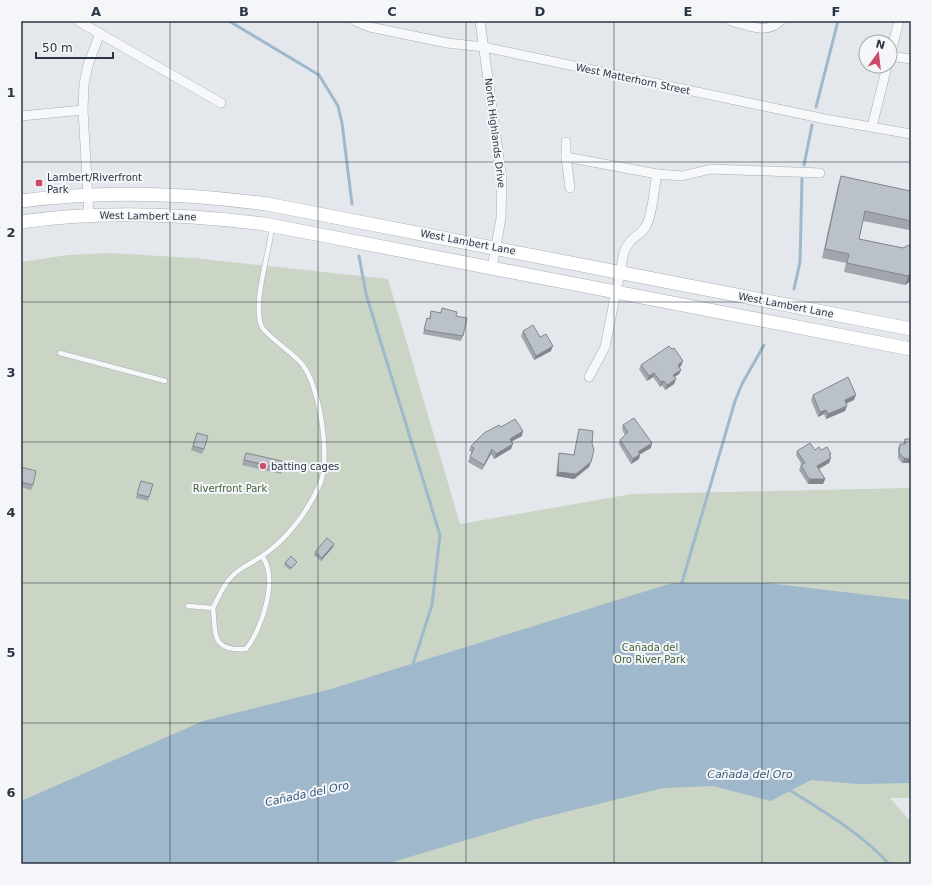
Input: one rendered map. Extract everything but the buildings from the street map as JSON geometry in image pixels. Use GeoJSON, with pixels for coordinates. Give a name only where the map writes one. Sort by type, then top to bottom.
{"type":"FeatureCollection","features":[{"type":"Feature","properties":{"kind":"main road","name":"West Lambert Lane"},"geometry":{"type":"LineString","coordinates":[[21,201],[88,195],[144,194],[243,201],[294,208],[911,329]]}},
{"type":"Feature","properties":{"kind":"main road","name":"West Lambert Lane"},"geometry":{"type":"LineString","coordinates":[[21,222],[89,216],[172,215],[272,225],[911,349]]}},
{"type":"Feature","properties":{"kind":"street"},"geometry":{"type":"LineString","coordinates":[[78,21],[221,103]]}},
{"type":"Feature","properties":{"kind":"street","name":"West Matterhorn Street"},"geometry":{"type":"LineString","coordinates":[[355,21],[447,43],[484,47],[825,119],[911,134]]}},
{"type":"Feature","properties":{"kind":"street","name":"North Highlands Drive"},"geometry":{"type":"LineString","coordinates":[[480,21],[502,180],[503,200],[492,268]]}},
{"type":"Feature","properties":{"kind":"street"},"geometry":{"type":"LineString","coordinates":[[731,21],[765,29],[775,27],[780,21]]}},
{"type":"Feature","properties":{"kind":"street"},"geometry":{"type":"LineString","coordinates":[[896,34],[899,21]]}},
{"type":"Feature","properties":{"kind":"street"},"geometry":{"type":"LineString","coordinates":[[89,216],[83,110],[86,74],[100,33]]}},
{"type":"Feature","properties":{"kind":"street"},"geometry":{"type":"LineString","coordinates":[[898,57],[911,59]]}},
{"type":"Feature","properties":{"kind":"street"},"geometry":{"type":"LineString","coordinates":[[872,127],[885,74]]}},
{"type":"Feature","properties":{"kind":"street"},"geometry":{"type":"LineString","coordinates":[[21,116],[83,110]]}},
{"type":"Feature","properties":{"kind":"street"},"geometry":{"type":"LineString","coordinates":[[566,142],[566,157],[570,188]]}},
{"type":"Feature","properties":{"kind":"street"},"geometry":{"type":"LineString","coordinates":[[566,157],[657,174],[682,176],[712,169],[820,173]]}},
{"type":"Feature","properties":{"kind":"street"},"geometry":{"type":"LineString","coordinates":[[589,377],[605,347],[627,245],[630,240],[642,231],[648,220],[657,174]]}},
{"type":"Feature","properties":{"kind":"lane"},"geometry":{"type":"LineString","coordinates":[[262,556],[270,581],[259,627],[253,641],[246,649],[236,649],[220,643],[215,637],[213,608],[220,592],[236,572],[262,556],[279,542],[306,510],[320,483],[324,459],[322,425],[309,377],[303,365],[283,345],[261,328],[257,312],[272,225]]}},
{"type":"Feature","properties":{"kind":"lane"},"geometry":{"type":"LineString","coordinates":[[60,353],[165,381]]}},
{"type":"Feature","properties":{"kind":"lane"},"geometry":{"type":"LineString","coordinates":[[188,606],[213,608]]}},
{"type":"Feature","properties":{"kind":"green space","name":"Riverfront Park"},"geometry":{"type":"Polygon","coordinates":[[[109,253],[194,258],[388,279],[460,524],[632,494],[911,488],[911,798],[890,798],[911,822],[911,864],[21,864],[21,262],[68,255],[109,253]]]}},
{"type":"Feature","properties":{"kind":"water","name":"Cañada del Oro River Park"},"geometry":{"type":"Polygon","coordinates":[[[672,583],[767,583],[911,600],[911,783],[858,784],[811,780],[771,801],[713,786],[663,788],[533,820],[386,864],[21,864],[21,801],[203,721],[331,689],[672,583]]]}},
{"type":"Feature","properties":{"kind":"waterway"},"geometry":{"type":"LineString","coordinates":[[229,21],[319,75],[338,106],[342,123],[352,204]]}},
{"type":"Feature","properties":{"kind":"waterway"},"geometry":{"type":"LineString","coordinates":[[816,107],[838,21]]}},
{"type":"Feature","properties":{"kind":"waterway"},"geometry":{"type":"LineString","coordinates":[[804,165],[812,125]]}},
{"type":"Feature","properties":{"kind":"waterway"},"geometry":{"type":"LineString","coordinates":[[794,289],[800,262],[802,179]]}},
{"type":"Feature","properties":{"kind":"waterway"},"geometry":{"type":"LineString","coordinates":[[359,256],[366,294],[440,535],[432,605],[412,667]]}},
{"type":"Feature","properties":{"kind":"waterway"},"geometry":{"type":"LineString","coordinates":[[681,586],[735,401],[742,384],[764,345]]}},
{"type":"Feature","properties":{"kind":"waterway"},"geometry":{"type":"LineString","coordinates":[[788,789],[854,832],[889,864]]}},
{"type":"Feature","properties":{"kind":"place","name":"Lambert/Riverfront Park"},"geometry":{"type":"Point","coordinates":[39,183]}},
{"type":"Feature","properties":{"kind":"place","name":"batting cages"},"geometry":{"type":"Point","coordinates":[263,466]}},
{"type":"Feature","properties":{"kind":"water label","name":"Cañada del Oro"},"geometry":{"type":"Point","coordinates":[750,774]}},
{"type":"Feature","properties":{"kind":"water label","name":"Cañada del Oro"},"geometry":{"type":"Point","coordinates":[307,794]}}]}
